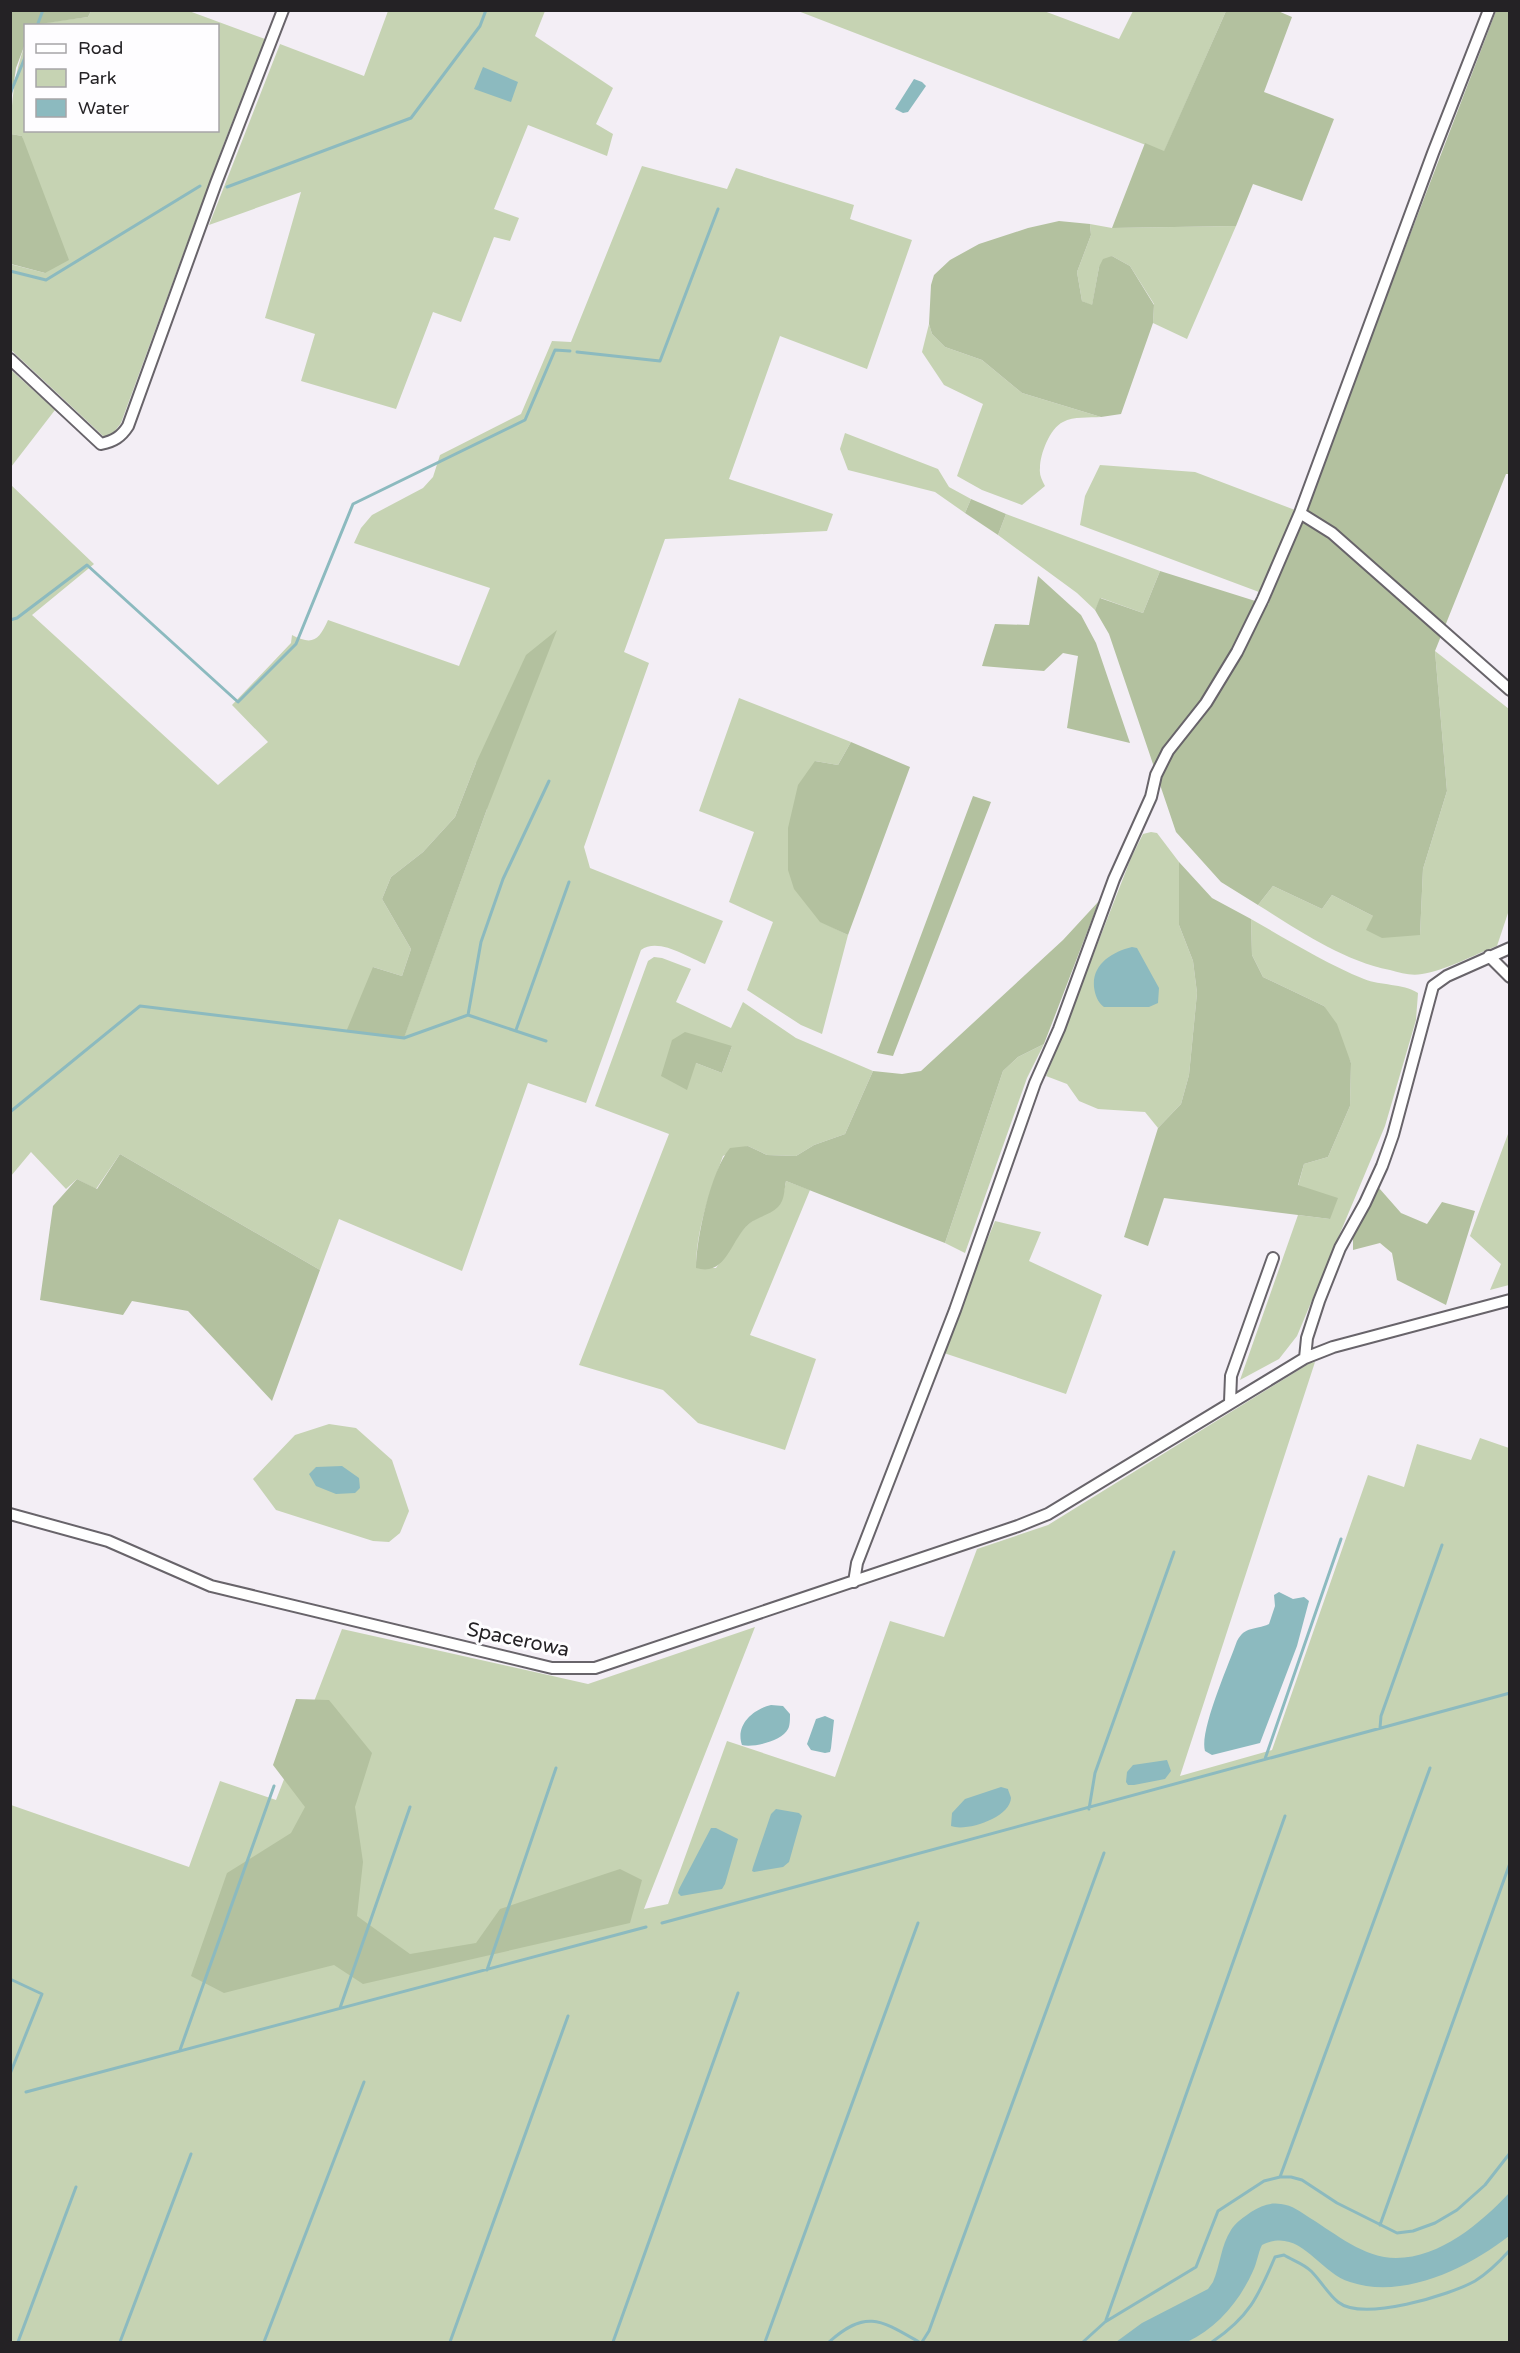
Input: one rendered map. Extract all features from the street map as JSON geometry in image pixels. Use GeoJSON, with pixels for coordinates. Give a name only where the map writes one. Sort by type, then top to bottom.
{"type":"FeatureCollection","features":[{"type":"Feature","properties":{"kind":"street"},"geometry":{"type":"LineString","coordinates":[[10,359],[101,444],[114,441],[123,433],[128,426],[216,183],[283,10]]}},
{"type":"Feature","properties":{"kind":"street"},"geometry":{"type":"LineString","coordinates":[[855,1582],[856,1563],[955,1310],[1035,1083],[1059,1029],[1114,879],[1151,797],[1156,775],[1168,751],[1206,703],[1263,599],[1300,513],[1433,153],[1490,10]]}},
{"type":"Feature","properties":{"kind":"street"},"geometry":{"type":"LineString","coordinates":[[1300,513],[1332,533],[1509,690]]}},
{"type":"Feature","properties":{"kind":"street"},"geometry":{"type":"LineString","coordinates":[[1305,1358],[1307,1338],[1318,1301],[1340,1248],[1382,1166],[1393,1135],[1433,986],[1447,976],[1509,948]]}},
{"type":"Feature","properties":{"kind":"street"},"geometry":{"type":"LineString","coordinates":[[1489,956],[1509,978]]}},
{"type":"Feature","properties":{"kind":"street"},"geometry":{"type":"LineString","coordinates":[[1230,1402],[1231,1376],[1273,1258]]}},
{"type":"Feature","properties":{"kind":"street","name":"Spacerowa"},"geometry":{"type":"LineString","coordinates":[[10,1514],[108,1541],[211,1586],[552,1668],[595,1668],[617,1663],[1048,1514],[1305,1358],[1333,1347],[1509,1300]]}},
{"type":"Feature","properties":{"kind":"green space"},"geometry":{"type":"Polygon","coordinates":[[[11,10],[91,11],[88,17],[24,24],[24,47],[16,68],[11,102],[11,10]]]}},
{"type":"Feature","properties":{"kind":"green space"},"geometry":{"type":"Polygon","coordinates":[[[91,11],[189,11],[265,39],[224,143],[121,423],[111,436],[103,436],[11,350],[10,264],[45,273],[22,136],[11,134],[18,67],[24,47],[24,132],[219,132],[219,24],[34,24],[88,17],[91,11]]]}},
{"type":"Feature","properties":{"kind":"green space"},"geometry":{"type":"Polygon","coordinates":[[[388,11],[545,11],[535,36],[613,88],[596,124],[613,134],[607,156],[528,125],[494,209],[519,218],[510,241],[494,237],[461,322],[433,312],[396,409],[301,381],[315,334],[265,318],[301,192],[209,225],[280,44],[364,76],[388,11]]]}},
{"type":"Feature","properties":{"kind":"green space"},"geometry":{"type":"Polygon","coordinates":[[[798,11],[1044,11],[1119,39],[1133,11],[1226,11],[1164,152],[798,11]]]}},
{"type":"Feature","properties":{"kind":"green space"},"geometry":{"type":"Polygon","coordinates":[[[1226,11],[1278,11],[1292,17],[1264,92],[1334,119],[1302,201],[1253,184],[1236,226],[1112,228],[1145,143],[1164,151],[1226,11]]]}},
{"type":"Feature","properties":{"kind":"green space"},"geometry":{"type":"Polygon","coordinates":[[[1496,11],[1509,11],[1509,474],[1506,474],[1435,651],[1447,791],[1423,869],[1420,935],[1382,938],[1366,930],[1373,916],[1332,895],[1322,909],[1273,886],[1258,905],[1221,882],[1176,832],[1109,634],[1095,610],[1100,598],[1143,613],[1160,571],[1268,605],[1496,11]]]}},
{"type":"Feature","properties":{"kind":"green space"},"geometry":{"type":"Polygon","coordinates":[[[11,134],[22,136],[69,260],[45,273],[11,264],[11,134]]]}},
{"type":"Feature","properties":{"kind":"green space"},"geometry":{"type":"Polygon","coordinates":[[[642,166],[727,189],[736,168],[854,205],[850,219],[912,240],[867,369],[780,336],[729,479],[833,514],[827,531],[665,539],[624,652],[649,663],[584,847],[590,868],[723,921],[705,964],[664,947],[648,947],[641,950],[586,1103],[528,1083],[462,1271],[339,1219],[320,1270],[120,1154],[96,1189],[77,1179],[66,1189],[31,1152],[11,1176],[11,485],[94,564],[32,615],[218,785],[268,742],[232,705],[291,643],[292,635],[305,640],[314,639],[322,632],[328,620],[459,666],[490,588],[354,543],[361,528],[372,515],[423,488],[433,477],[440,455],[521,414],[552,341],[571,342],[642,166]],[[476,763],[455,817],[423,852],[391,877],[382,899],[411,949],[402,976],[373,967],[404,1037],[487,809],[476,763]]]}},
{"type":"Feature","properties":{"kind":"green space"},"geometry":{"type":"Polygon","coordinates":[[[1059,221],[1090,224],[1091,235],[1077,272],[1082,301],[1092,305],[1099,267],[1103,259],[1112,256],[1130,266],[1154,305],[1153,323],[1121,414],[1101,417],[1022,393],[982,360],[945,347],[932,334],[929,324],[931,285],[934,275],[950,260],[979,244],[1028,228],[1059,221]]]}},
{"type":"Feature","properties":{"kind":"green space"},"geometry":{"type":"Polygon","coordinates":[[[1090,224],[1112,228],[1236,226],[1187,339],[1153,323],[1154,304],[1130,266],[1112,256],[1099,267],[1092,306],[1082,301],[1077,272],[1091,235],[1090,224]]]}},
{"type":"Feature","properties":{"kind":"green space"},"geometry":{"type":"Polygon","coordinates":[[[929,324],[932,334],[945,347],[982,360],[1022,393],[1101,417],[1072,419],[1058,425],[1047,442],[1040,462],[1040,475],[1045,486],[1022,505],[982,490],[957,476],[983,404],[944,385],[922,352],[929,324]]]}},
{"type":"Feature","properties":{"kind":"green space"},"geometry":{"type":"Polygon","coordinates":[[[10,369],[55,410],[11,467],[10,467],[10,369]]]}},
{"type":"Feature","properties":{"kind":"green space"},"geometry":{"type":"Polygon","coordinates":[[[845,433],[938,469],[949,487],[971,499],[965,513],[935,492],[848,470],[840,449],[845,433]]]}},
{"type":"Feature","properties":{"kind":"green space"},"geometry":{"type":"Polygon","coordinates":[[[1100,465],[1195,472],[1295,510],[1259,592],[1080,525],[1085,496],[1100,465]]]}},
{"type":"Feature","properties":{"kind":"green space"},"geometry":{"type":"Polygon","coordinates":[[[971,499],[1006,514],[998,535],[965,513],[971,499]]]}},
{"type":"Feature","properties":{"kind":"green space"},"geometry":{"type":"Polygon","coordinates":[[[1006,514],[1160,571],[1143,613],[1101,598],[1095,610],[1077,593],[998,535],[1006,514]]]}},
{"type":"Feature","properties":{"kind":"green space"},"geometry":{"type":"Polygon","coordinates":[[[1038,576],[1081,615],[1096,643],[1130,743],[1067,728],[1078,656],[1063,653],[1044,671],[982,666],[995,624],[1029,625],[1038,576]]]}},
{"type":"Feature","properties":{"kind":"green space"},"geometry":{"type":"Polygon","coordinates":[[[557,630],[487,809],[404,1038],[346,1032],[373,967],[402,976],[411,949],[382,899],[391,877],[423,852],[455,817],[476,763],[526,655],[557,630]]]}},
{"type":"Feature","properties":{"kind":"green space"},"geometry":{"type":"Polygon","coordinates":[[[1435,651],[1509,709],[1509,910],[1497,946],[1440,969],[1422,974],[1410,974],[1372,965],[1338,952],[1258,905],[1273,886],[1322,909],[1332,895],[1373,916],[1420,935],[1423,869],[1447,791],[1435,651]]]}},
{"type":"Feature","properties":{"kind":"green space"},"geometry":{"type":"Polygon","coordinates":[[[739,698],[851,742],[838,765],[815,761],[820,921],[848,935],[822,1034],[801,1025],[747,990],[773,922],[729,902],[754,832],[699,811],[739,698]]]}},
{"type":"Feature","properties":{"kind":"green space"},"geometry":{"type":"Polygon","coordinates":[[[851,742],[910,767],[848,935],[820,922],[794,889],[788,870],[788,828],[798,785],[815,761],[838,765],[851,742]]]}},
{"type":"Feature","properties":{"kind":"green space"},"geometry":{"type":"Polygon","coordinates":[[[973,796],[991,802],[893,1056],[877,1053],[973,796]]]}},
{"type":"Feature","properties":{"kind":"green space"},"geometry":{"type":"Polygon","coordinates":[[[1157,833],[1179,862],[1179,925],[1193,961],[1197,993],[1189,1075],[1181,1104],[1158,1128],[1145,1112],[1098,1109],[1079,1101],[1067,1084],[1046,1076],[1131,858],[1143,834],[1157,833]]]}},
{"type":"Feature","properties":{"kind":"green space"},"geometry":{"type":"Polygon","coordinates":[[[1179,862],[1212,898],[1251,919],[1252,955],[1263,977],[1324,1006],[1337,1024],[1351,1063],[1350,1106],[1328,1157],[1304,1164],[1298,1185],[1338,1198],[1330,1219],[1164,1198],[1148,1246],[1124,1237],[1158,1128],[1181,1104],[1189,1075],[1197,993],[1193,961],[1179,925],[1179,862]]]}},
{"type":"Feature","properties":{"kind":"green space"},"geometry":{"type":"Polygon","coordinates":[[[1099,901],[1044,1044],[1018,1057],[1003,1071],[945,1243],[786,1181],[783,1198],[778,1207],[749,1224],[727,1255],[715,1267],[696,1268],[706,1205],[717,1172],[730,1148],[748,1146],[767,1155],[796,1156],[814,1145],[845,1134],[873,1071],[902,1074],[921,1071],[1063,940],[1099,901]]]}},
{"type":"Feature","properties":{"kind":"green space"},"geometry":{"type":"Polygon","coordinates":[[[1251,919],[1349,973],[1418,993],[1416,1020],[1385,1126],[1297,1336],[1279,1359],[1240,1380],[1298,1215],[1330,1219],[1298,1186],[1304,1164],[1328,1157],[1350,1106],[1351,1063],[1324,1006],[1263,977],[1252,955],[1251,919]]]}},
{"type":"Feature","properties":{"kind":"green space"},"geometry":{"type":"Polygon","coordinates":[[[654,957],[662,958],[691,969],[676,1002],[731,1028],[743,1002],[796,1038],[873,1071],[845,1134],[814,1145],[796,1156],[767,1155],[748,1146],[723,1156],[701,1225],[696,1268],[716,1268],[745,1227],[775,1209],[781,1200],[786,1181],[810,1190],[750,1335],[816,1359],[785,1450],[698,1423],[663,1390],[579,1365],[669,1134],[595,1106],[648,961],[654,957]],[[732,1046],[696,1063],[722,1073],[732,1046]]]}},
{"type":"Feature","properties":{"kind":"green space"},"geometry":{"type":"Polygon","coordinates":[[[685,1032],[732,1046],[722,1073],[696,1063],[687,1090],[661,1076],[672,1040],[685,1032]]]}},
{"type":"Feature","properties":{"kind":"green space"},"geometry":{"type":"Polygon","coordinates":[[[1044,1044],[1027,1078],[965,1253],[945,1243],[1003,1071],[1018,1057],[1044,1044]]]}},
{"type":"Feature","properties":{"kind":"green space"},"geometry":{"type":"Polygon","coordinates":[[[1508,1134],[1509,1285],[1490,1290],[1501,1264],[1470,1236],[1508,1134]]]}},
{"type":"Feature","properties":{"kind":"green space"},"geometry":{"type":"Polygon","coordinates":[[[120,1154],[320,1270],[272,1401],[188,1311],[132,1301],[123,1315],[40,1300],[53,1206],[77,1179],[97,1189],[120,1154]]]}},
{"type":"Feature","properties":{"kind":"green space"},"geometry":{"type":"Polygon","coordinates":[[[1379,1188],[1401,1213],[1427,1224],[1442,1202],[1475,1211],[1446,1305],[1397,1280],[1392,1253],[1380,1243],[1353,1250],[1353,1234],[1379,1188]]]}},
{"type":"Feature","properties":{"kind":"green space"},"geometry":{"type":"Polygon","coordinates":[[[995,1221],[1041,1232],[1029,1261],[1102,1295],[1066,1394],[941,1352],[995,1221]]]}},
{"type":"Feature","properties":{"kind":"green space"},"geometry":{"type":"Polygon","coordinates":[[[1315,1362],[1180,1776],[1272,1750],[1368,1475],[1404,1487],[1417,1444],[1471,1460],[1480,1438],[1509,1448],[1509,2342],[11,2342],[11,1805],[189,1867],[220,1781],[276,1800],[342,1629],[588,1684],[755,1627],[644,1909],[668,1904],[727,1741],[835,1777],[890,1621],[944,1637],[977,1549],[1048,1525],[1315,1362]]]}},
{"type":"Feature","properties":{"kind":"green space"},"geometry":{"type":"Polygon","coordinates":[[[329,1424],[356,1428],[392,1460],[409,1511],[400,1533],[389,1542],[373,1541],[276,1510],[253,1479],[295,1435],[329,1424]]]}},
{"type":"Feature","properties":{"kind":"green space"},"geometry":{"type":"Polygon","coordinates":[[[296,1699],[329,1700],[372,1753],[355,1807],[363,1862],[357,1916],[410,1954],[476,1943],[500,1909],[620,1869],[642,1880],[630,1923],[363,1984],[334,1965],[224,1993],[191,1976],[227,1873],[291,1833],[305,1807],[273,1765],[296,1699]]]}},
{"type":"Feature","properties":{"kind":"water"},"geometry":{"type":"Polygon","coordinates":[[[483,67],[518,82],[511,102],[474,89],[483,67]]]}},
{"type":"Feature","properties":{"kind":"water"},"geometry":{"type":"Polygon","coordinates":[[[914,79],[926,86],[908,112],[903,113],[895,109],[914,79]]]}},
{"type":"Feature","properties":{"kind":"water"},"geometry":{"type":"Polygon","coordinates":[[[1132,947],[1137,948],[1159,988],[1158,1003],[1149,1007],[1104,1007],[1098,1001],[1094,990],[1096,972],[1105,960],[1117,952],[1132,947]]]}},
{"type":"Feature","properties":{"kind":"water"},"geometry":{"type":"Polygon","coordinates":[[[342,1466],[359,1478],[360,1488],[355,1493],[336,1494],[316,1486],[309,1474],[316,1467],[342,1466]]]}},
{"type":"Feature","properties":{"kind":"water"},"geometry":{"type":"Polygon","coordinates":[[[1279,1592],[1293,1599],[1304,1597],[1309,1601],[1297,1646],[1260,1743],[1212,1755],[1205,1751],[1206,1729],[1237,1641],[1247,1630],[1269,1624],[1275,1606],[1274,1595],[1279,1592]]]}},
{"type":"Feature","properties":{"kind":"water"},"geometry":{"type":"Polygon","coordinates":[[[771,1705],[783,1706],[790,1714],[788,1729],[780,1737],[767,1743],[742,1745],[741,1731],[747,1719],[758,1710],[771,1705]]]}},
{"type":"Feature","properties":{"kind":"water"},"geometry":{"type":"Polygon","coordinates":[[[825,1716],[834,1720],[830,1752],[825,1753],[811,1750],[807,1744],[816,1719],[825,1716]]]}},
{"type":"Feature","properties":{"kind":"water"},"geometry":{"type":"Polygon","coordinates":[[[1167,1760],[1171,1771],[1165,1779],[1134,1785],[1128,1785],[1126,1782],[1127,1772],[1133,1765],[1167,1760]]]}},
{"type":"Feature","properties":{"kind":"water"},"geometry":{"type":"Polygon","coordinates":[[[1001,1787],[1008,1789],[1011,1798],[1003,1812],[976,1825],[951,1826],[952,1813],[965,1799],[1001,1787]]]}},
{"type":"Feature","properties":{"kind":"water"},"geometry":{"type":"Polygon","coordinates":[[[776,1809],[799,1813],[802,1816],[789,1862],[783,1867],[754,1872],[753,1867],[771,1814],[776,1809]]]}},
{"type":"Feature","properties":{"kind":"water"},"geometry":{"type":"Polygon","coordinates":[[[711,1828],[716,1828],[738,1839],[725,1884],[722,1889],[681,1896],[678,1893],[679,1889],[711,1828]]]}},
{"type":"Feature","properties":{"kind":"water"},"geometry":{"type":"Polygon","coordinates":[[[1509,2193],[1509,2236],[1474,2259],[1434,2278],[1413,2284],[1370,2287],[1339,2277],[1298,2246],[1287,2241],[1275,2241],[1262,2245],[1253,2271],[1234,2303],[1217,2322],[1198,2336],[1187,2342],[1116,2342],[1142,2323],[1208,2289],[1213,2282],[1231,2230],[1243,2218],[1262,2206],[1281,2204],[1289,2206],[1362,2250],[1396,2258],[1428,2252],[1458,2237],[1486,2216],[1509,2193]]]}},
{"type":"Feature","properties":{"kind":"waterway"},"geometry":{"type":"LineString","coordinates":[[38,24],[43,10]]}},
{"type":"Feature","properties":{"kind":"waterway"},"geometry":{"type":"LineString","coordinates":[[227,187],[411,118],[480,26],[486,10]]}},
{"type":"Feature","properties":{"kind":"waterway"},"geometry":{"type":"LineString","coordinates":[[10,94],[24,60]]}},
{"type":"Feature","properties":{"kind":"waterway"},"geometry":{"type":"LineString","coordinates":[[10,271],[46,280],[200,186]]}},
{"type":"Feature","properties":{"kind":"waterway"},"geometry":{"type":"LineString","coordinates":[[577,352],[660,361],[718,209]]}},
{"type":"Feature","properties":{"kind":"waterway"},"geometry":{"type":"LineString","coordinates":[[10,620],[17,618],[87,565],[238,702],[296,644],[353,504],[525,420],[555,350],[570,351]]}},
{"type":"Feature","properties":{"kind":"waterway"},"geometry":{"type":"LineString","coordinates":[[468,1015],[481,942],[503,879],[549,781]]}},
{"type":"Feature","properties":{"kind":"waterway"},"geometry":{"type":"LineString","coordinates":[[516,1030],[569,882]]}},
{"type":"Feature","properties":{"kind":"waterway"},"geometry":{"type":"LineString","coordinates":[[10,1112],[140,1006],[404,1038],[468,1015],[546,1041]]}},
{"type":"Feature","properties":{"kind":"waterway"},"geometry":{"type":"LineString","coordinates":[[1265,1759],[1341,1539]]}},
{"type":"Feature","properties":{"kind":"waterway"},"geometry":{"type":"LineString","coordinates":[[1380,1728],[1381,1716],[1442,1545]]}},
{"type":"Feature","properties":{"kind":"waterway"},"geometry":{"type":"LineString","coordinates":[[1089,1809],[1095,1773],[1174,1552]]}},
{"type":"Feature","properties":{"kind":"waterway"},"geometry":{"type":"LineString","coordinates":[[662,1923],[1510,1693]]}},
{"type":"Feature","properties":{"kind":"waterway"},"geometry":{"type":"LineString","coordinates":[[487,1970],[556,1768]]}},
{"type":"Feature","properties":{"kind":"waterway"},"geometry":{"type":"LineString","coordinates":[[1280,2177],[1430,1768]]}},
{"type":"Feature","properties":{"kind":"waterway"},"geometry":{"type":"LineString","coordinates":[[180,2050],[274,1786]]}},
{"type":"Feature","properties":{"kind":"waterway"},"geometry":{"type":"LineString","coordinates":[[340,2008],[410,1807]]}},
{"type":"Feature","properties":{"kind":"waterway"},"geometry":{"type":"LineString","coordinates":[[1106,2320],[1285,1816]]}},
{"type":"Feature","properties":{"kind":"waterway"},"geometry":{"type":"LineString","coordinates":[[922,2342],[929,2331],[1104,1853]]}},
{"type":"Feature","properties":{"kind":"waterway"},"geometry":{"type":"LineString","coordinates":[[1380,2225],[1510,1863]]}},
{"type":"Feature","properties":{"kind":"waterway"},"geometry":{"type":"LineString","coordinates":[[765,2342],[918,1923]]}},
{"type":"Feature","properties":{"kind":"waterway"},"geometry":{"type":"LineString","coordinates":[[26,2092],[646,1927]]}},
{"type":"Feature","properties":{"kind":"waterway"},"geometry":{"type":"LineString","coordinates":[[10,1979],[42,1994],[10,2074]]}},
{"type":"Feature","properties":{"kind":"waterway"},"geometry":{"type":"LineString","coordinates":[[613,2342],[738,1993]]}},
{"type":"Feature","properties":{"kind":"waterway"},"geometry":{"type":"LineString","coordinates":[[450,2342],[568,2016]]}},
{"type":"Feature","properties":{"kind":"waterway"},"geometry":{"type":"LineString","coordinates":[[264,2342],[364,2082]]}},
{"type":"Feature","properties":{"kind":"waterway"},"geometry":{"type":"LineString","coordinates":[[1083,2342],[1105,2322],[1196,2267],[1218,2211],[1264,2181],[1280,2177],[1302,2180],[1337,2203],[1397,2233],[1413,2231],[1435,2223],[1457,2210],[1485,2185],[1510,2153]]}},
{"type":"Feature","properties":{"kind":"waterway"},"geometry":{"type":"LineString","coordinates":[[120,2342],[191,2154]]}},
{"type":"Feature","properties":{"kind":"waterway"},"geometry":{"type":"LineString","coordinates":[[18,2342],[76,2187]]}},
{"type":"Feature","properties":{"kind":"waterway"},"geometry":{"type":"LineString","coordinates":[[1212,2342],[1244,2315],[1263,2284],[1275,2257],[1284,2255],[1301,2264],[1315,2275],[1338,2302],[1350,2307],[1366,2309],[1406,2304],[1463,2287],[1485,2274],[1510,2250]]}},
{"type":"Feature","properties":{"kind":"waterway"},"geometry":{"type":"LineString","coordinates":[[829,2342],[853,2325],[874,2321],[894,2328],[919,2342]]}}]}
